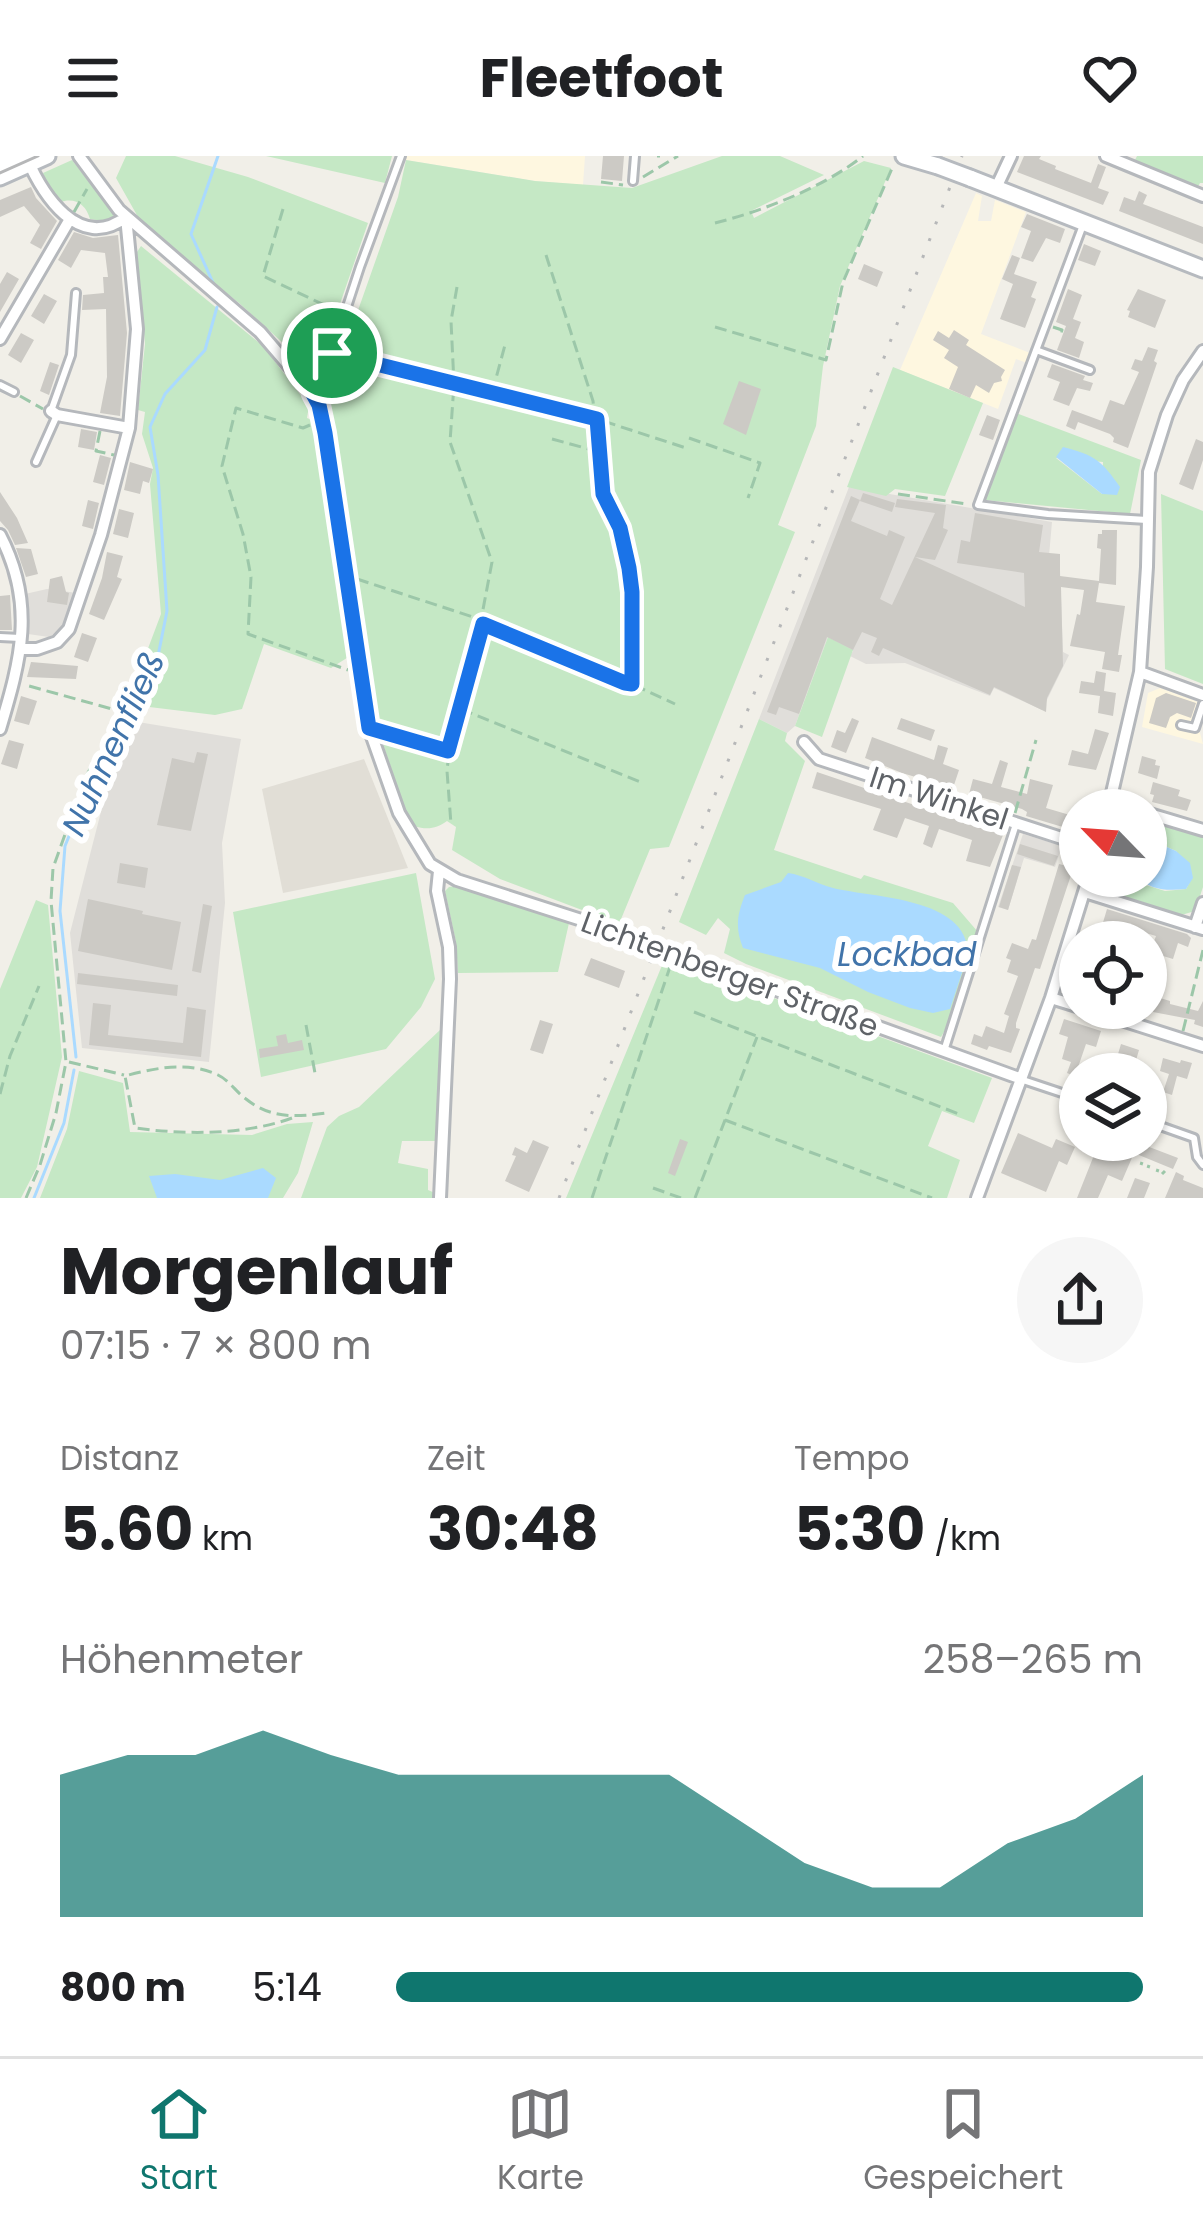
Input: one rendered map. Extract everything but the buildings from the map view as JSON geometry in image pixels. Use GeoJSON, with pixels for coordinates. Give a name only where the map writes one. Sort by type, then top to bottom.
{"type":"FeatureCollection","features":[{"type":"Feature","properties":{"kind":"street"},"geometry":{"type":"LineString","coordinates":[[0,164],[47,156]]}},
{"type":"Feature","properties":{"kind":"street"},"geometry":{"type":"LineString","coordinates":[[79,156],[126,217],[260,332],[319,405],[369,728],[399,813],[424,856],[440,872],[437,891],[451,979],[440,1198]]}},
{"type":"Feature","properties":{"kind":"street"},"geometry":{"type":"LineString","coordinates":[[901,156],[938,166],[1203,269]]}},
{"type":"Feature","properties":{"kind":"street"},"geometry":{"type":"LineString","coordinates":[[996,188],[1010,156]]}},
{"type":"Feature","properties":{"kind":"street"},"geometry":{"type":"LineString","coordinates":[[1106,156],[1124,159],[1203,196]]}},
{"type":"Feature","properties":{"kind":"street"},"geometry":{"type":"LineString","coordinates":[[0,176],[24,158]]}},
{"type":"Feature","properties":{"kind":"street"},"geometry":{"type":"LineString","coordinates":[[24,158],[46,196],[70,219],[112,228],[126,217]]}},
{"type":"Feature","properties":{"kind":"street"},"geometry":{"type":"LineString","coordinates":[[22,644],[37,649],[57,642],[69,629],[122,457],[137,329],[126,217]]}},
{"type":"Feature","properties":{"kind":"street"},"geometry":{"type":"LineString","coordinates":[[0,339],[70,219]]}},
{"type":"Feature","properties":{"kind":"street"},"geometry":{"type":"LineString","coordinates":[[1114,789],[1140,672],[1149,472],[1183,380],[1203,351]]}},
{"type":"Feature","properties":{"kind":"street"},"geometry":{"type":"LineString","coordinates":[[54,413],[129,428]]}},
{"type":"Feature","properties":{"kind":"street"},"geometry":{"type":"LineString","coordinates":[[0,535],[19,592],[22,644],[0,729]]}},
{"type":"Feature","properties":{"kind":"street"},"geometry":{"type":"LineString","coordinates":[[1140,672],[1203,700]]}},
{"type":"Feature","properties":{"kind":"street","name":"Im Winkel"},"geometry":{"type":"LineString","coordinates":[[804,742],[819,759],[1059,837]]}},
{"type":"Feature","properties":{"kind":"street"},"geometry":{"type":"LineString","coordinates":[[1167,819],[1203,830]]}},
{"type":"Feature","properties":{"kind":"street","name":"Lichtenberger Straße"},"geometry":{"type":"LineString","coordinates":[[440,872],[1019,1078]]}},
{"type":"Feature","properties":{"kind":"street"},"geometry":{"type":"LineString","coordinates":[[981,1197],[1083,897]]}},
{"type":"Feature","properties":{"kind":"street"},"geometry":{"type":"LineString","coordinates":[[1101,897],[1199,928],[1203,903]]}},
{"type":"Feature","properties":{"kind":"street"},"geometry":{"type":"LineString","coordinates":[[1051,998],[1059,1000]]}},
{"type":"Feature","properties":{"kind":"street"},"geometry":{"type":"LineString","coordinates":[[1150,1029],[1203,1046]]}},
{"type":"Feature","properties":{"kind":"lane"},"geometry":{"type":"LineString","coordinates":[[313,394],[324,377],[400,156]]}},
{"type":"Feature","properties":{"kind":"lane"},"geometry":{"type":"LineString","coordinates":[[633,181],[635,156]]}},
{"type":"Feature","properties":{"kind":"lane"},"geometry":{"type":"LineString","coordinates":[[1084,221],[978,505],[1147,520]]}},
{"type":"Feature","properties":{"kind":"lane"},"geometry":{"type":"LineString","coordinates":[[36,462],[70,355],[76,293]]}},
{"type":"Feature","properties":{"kind":"lane"},"geometry":{"type":"LineString","coordinates":[[1036,350],[1090,370]]}},
{"type":"Feature","properties":{"kind":"lane"},"geometry":{"type":"LineString","coordinates":[[0,385],[14,392]]}},
{"type":"Feature","properties":{"kind":"lane"},"geometry":{"type":"LineString","coordinates":[[0,637],[22,644]]}},
{"type":"Feature","properties":{"kind":"lane"},"geometry":{"type":"LineString","coordinates":[[1181,725],[1196,728],[1203,700]]}},
{"type":"Feature","properties":{"kind":"lane"},"geometry":{"type":"LineString","coordinates":[[944,1051],[1014,823]]}},
{"type":"Feature","properties":{"kind":"lane"},"geometry":{"type":"LineString","coordinates":[[1019,1078],[1059,1092]]}},
{"type":"Feature","properties":{"kind":"lane"},"geometry":{"type":"LineString","coordinates":[[1167,1127],[1198,1136],[1197,1157],[1203,1166]]}},
{"type":"Feature","properties":{"kind":"path"},"geometry":{"type":"LineString","coordinates":[[715,223],[754,213],[863,156]]}},
{"type":"Feature","properties":{"kind":"path"},"geometry":{"type":"LineString","coordinates":[[715,327],[826,360],[843,282],[901,156]]}},
{"type":"Feature","properties":{"kind":"path"},"geometry":{"type":"LineString","coordinates":[[70,219],[94,177]]}},
{"type":"Feature","properties":{"kind":"path"},"geometry":{"type":"LineString","coordinates":[[283,209],[263,276],[345,315]]}},
{"type":"Feature","properties":{"kind":"path"},"geometry":{"type":"LineString","coordinates":[[546,255],[597,419],[603,494],[620,528],[629,568],[632,684]]}},
{"type":"Feature","properties":{"kind":"path"},"geometry":{"type":"LineString","coordinates":[[451,824],[448,751],[482,622],[492,562],[450,442],[451,321],[457,286]]}},
{"type":"Feature","properties":{"kind":"path"},"geometry":{"type":"LineString","coordinates":[[1046,324],[1062,330],[1060,336]]}},
{"type":"Feature","properties":{"kind":"path"},"geometry":{"type":"LineString","coordinates":[[492,393],[505,345]]}},
{"type":"Feature","properties":{"kind":"path"},"geometry":{"type":"LineString","coordinates":[[332,353],[597,419],[686,448]]}},
{"type":"Feature","properties":{"kind":"path"},"geometry":{"type":"LineString","coordinates":[[14,392],[54,413]]}},
{"type":"Feature","properties":{"kind":"path"},"geometry":{"type":"LineString","coordinates":[[312,420],[303,428],[236,408],[222,466],[251,577],[248,634],[350,670]]}},
{"type":"Feature","properties":{"kind":"path"},"geometry":{"type":"LineString","coordinates":[[101,423],[97,451],[122,457]]}},
{"type":"Feature","properties":{"kind":"path"},"geometry":{"type":"LineString","coordinates":[[688,438],[760,464],[748,498]]}},
{"type":"Feature","properties":{"kind":"path"},"geometry":{"type":"LineString","coordinates":[[552,439],[599,452]]}},
{"type":"Feature","properties":{"kind":"path"},"geometry":{"type":"LineString","coordinates":[[898,494],[978,505]]}},
{"type":"Feature","properties":{"kind":"path"},"geometry":{"type":"LineString","coordinates":[[346,575],[482,622],[675,704]]}},
{"type":"Feature","properties":{"kind":"path"},"geometry":{"type":"LineString","coordinates":[[26,1198],[46,1148],[65,1062],[50,901],[53,868],[86,776],[123,712],[29,686]]}},
{"type":"Feature","properties":{"kind":"path"},"geometry":{"type":"LineString","coordinates":[[459,709],[644,783]]}},
{"type":"Feature","properties":{"kind":"path"},"geometry":{"type":"LineString","coordinates":[[369,728],[448,751]]}},
{"type":"Feature","properties":{"kind":"path"},"geometry":{"type":"LineString","coordinates":[[1014,823],[1036,740]]}},
{"type":"Feature","properties":{"kind":"path"},"geometry":{"type":"LineString","coordinates":[[1181,1039],[1203,950]]}},
{"type":"Feature","properties":{"kind":"path"},"geometry":{"type":"LineString","coordinates":[[592,1198],[675,953]]}},
{"type":"Feature","properties":{"kind":"path"},"geometry":{"type":"LineString","coordinates":[[0,1094],[39,986]]}},
{"type":"Feature","properties":{"kind":"path"},"geometry":{"type":"LineString","coordinates":[[694,1012],[959,1114]]}},
{"type":"Feature","properties":{"kind":"path"},"geometry":{"type":"LineString","coordinates":[[306,1025],[315,1073]]}},
{"type":"Feature","properties":{"kind":"path"},"geometry":{"type":"LineString","coordinates":[[695,1198],[758,1036]]}},
{"type":"Feature","properties":{"kind":"path"},"geometry":{"type":"LineString","coordinates":[[65,1062],[125,1076],[155,1068],[198,1068],[221,1076],[248,1101],[270,1113],[292,1118]]}},
{"type":"Feature","properties":{"kind":"path"},"geometry":{"type":"LineString","coordinates":[[125,1076],[135,1128],[245,1130],[326,1114]]}},
{"type":"Feature","properties":{"kind":"path"},"geometry":{"type":"LineString","coordinates":[[725,1120],[932,1198]]}},
{"type":"Feature","properties":{"kind":"path"},"geometry":{"type":"LineString","coordinates":[[653,1189],[681,1198]]}},
{"type":"Feature","properties":{"kind":"shaded area"},"geometry":{"type":"Polygon","coordinates":[[[407,156],[585,156],[583,185],[406,160],[407,156]]]}},
{"type":"Feature","properties":{"kind":"shaded area"},"geometry":{"type":"Polygon","coordinates":[[[976,193],[982,196],[978,221],[991,221],[995,200],[1026,212],[981,334],[1030,353],[1027,363],[1016,359],[998,409],[900,370],[976,193]]]}},
{"type":"Feature","properties":{"kind":"shaded area"},"geometry":{"type":"Polygon","coordinates":[[[849,487],[1052,522],[1048,567],[1060,570],[1063,652],[1069,655],[1042,710],[994,688],[990,696],[905,663],[866,664],[828,637],[795,726],[787,733],[759,719],[849,487]]]}},
{"type":"Feature","properties":{"kind":"shaded area"},"geometry":{"type":"Polygon","coordinates":[[[47,589],[77,593],[65,627],[49,637],[28,634],[25,594],[47,589]]]}},
{"type":"Feature","properties":{"kind":"shaded area"},"geometry":{"type":"Polygon","coordinates":[[[1160,688],[1203,704],[1199,729],[1203,744],[1142,727],[1148,693],[1160,688]]]}},
{"type":"Feature","properties":{"kind":"shaded area"},"geometry":{"type":"Polygon","coordinates":[[[138,722],[241,739],[222,843],[225,903],[209,1062],[82,1048],[70,933],[117,749],[138,722]]]}},
{"type":"Feature","properties":{"kind":"shaded area"},"geometry":{"type":"Polygon","coordinates":[[[364,759],[408,868],[283,893],[262,789],[364,759]]]}},
{"type":"Feature","properties":{"kind":"shaded area"},"geometry":{"type":"Polygon","coordinates":[[[1023,834],[1059,845],[1055,867],[1024,858],[1008,910],[998,907],[1023,834]]]}},
{"type":"Feature","properties":{"kind":"green space"},"geometry":{"type":"Polygon","coordinates":[[[126,156],[175,156],[248,177],[368,223],[316,373],[239,303],[156,238],[116,178],[126,156]]]}},
{"type":"Feature","properties":{"kind":"green space"},"geometry":{"type":"Polygon","coordinates":[[[266,156],[392,156],[385,183],[266,156]]]}},
{"type":"Feature","properties":{"kind":"green space"},"geometry":{"type":"Polygon","coordinates":[[[722,156],[780,156],[824,175],[751,211],[754,218],[864,161],[891,168],[840,286],[816,426],[778,525],[795,532],[669,847],[650,849],[619,924],[500,879],[452,850],[456,827],[447,821],[431,828],[414,826],[406,813],[377,726],[328,407],[334,402],[332,384],[398,197],[406,160],[535,181],[632,188],[722,156]]]}},
{"type":"Feature","properties":{"kind":"green space"},"geometry":{"type":"Polygon","coordinates":[[[1137,156],[1203,156],[1203,183],[1196,190],[1133,164],[1137,156]]]}},
{"type":"Feature","properties":{"kind":"green space"},"geometry":{"type":"Polygon","coordinates":[[[72,160],[113,213],[109,222],[90,219],[79,203],[60,202],[49,190],[43,173],[72,160]]]}},
{"type":"Feature","properties":{"kind":"green space"},"geometry":{"type":"Polygon","coordinates":[[[141,246],[263,346],[309,406],[307,418],[317,422],[350,656],[331,668],[264,644],[242,709],[215,715],[133,705],[149,672],[141,667],[161,614],[150,484],[153,468],[142,434],[145,412],[138,410],[145,344],[137,252],[141,246]]]}},
{"type":"Feature","properties":{"kind":"green space"},"geometry":{"type":"Polygon","coordinates":[[[893,367],[983,403],[945,496],[895,489],[886,496],[847,487],[893,367]]]}},
{"type":"Feature","properties":{"kind":"green space"},"geometry":{"type":"Polygon","coordinates":[[[1016,413],[1141,460],[1130,514],[985,500],[1016,413]],[[1056,458],[1102,494],[1103,462],[1056,458]]]}},
{"type":"Feature","properties":{"kind":"green space"},"geometry":{"type":"Polygon","coordinates":[[[1161,494],[1203,511],[1203,684],[1165,669],[1161,494]]]}},
{"type":"Feature","properties":{"kind":"green space"},"geometry":{"type":"Polygon","coordinates":[[[828,637],[853,650],[822,737],[795,726],[828,637]]]}},
{"type":"Feature","properties":{"kind":"green space"},"geometry":{"type":"Polygon","coordinates":[[[759,719],[787,733],[785,741],[805,761],[774,850],[953,903],[978,932],[941,1037],[724,953],[730,929],[718,918],[706,935],[679,922],[759,719]]]}},
{"type":"Feature","properties":{"kind":"green space"},"geometry":{"type":"Polygon","coordinates":[[[1167,824],[1203,835],[1203,887],[1195,911],[1178,916],[1119,897],[1167,897],[1167,891],[1186,889],[1192,878],[1176,851],[1167,847],[1167,824]]]}},
{"type":"Feature","properties":{"kind":"green space"},"geometry":{"type":"Polygon","coordinates":[[[416,873],[435,979],[421,1007],[386,1049],[261,1077],[233,912],[416,873]]]}},
{"type":"Feature","properties":{"kind":"green space"},"geometry":{"type":"Polygon","coordinates":[[[456,886],[569,923],[558,972],[458,973],[445,891],[456,886]]]}},
{"type":"Feature","properties":{"kind":"green space"},"geometry":{"type":"Polygon","coordinates":[[[36,900],[48,905],[62,1057],[37,1167],[21,1198],[0,1198],[0,989],[36,900]]]}},
{"type":"Feature","properties":{"kind":"green space"},"geometry":{"type":"Polygon","coordinates":[[[663,963],[722,979],[992,1078],[974,1123],[942,1111],[928,1146],[960,1160],[947,1198],[566,1198],[663,963]]]}},
{"type":"Feature","properties":{"kind":"green space"},"geometry":{"type":"Polygon","coordinates":[[[440,1030],[445,1032],[435,1141],[402,1141],[398,1163],[428,1169],[428,1190],[435,1198],[301,1198],[327,1127],[359,1107],[440,1030]]]}},
{"type":"Feature","properties":{"kind":"green space"},"geometry":{"type":"Polygon","coordinates":[[[79,1071],[123,1083],[130,1132],[252,1135],[313,1122],[298,1173],[283,1198],[40,1198],[67,1129],[79,1071]]]}},
{"type":"Feature","properties":{"kind":"water"},"geometry":{"type":"Polygon","coordinates":[[[1063,447],[1102,465],[1120,487],[1117,495],[1102,494],[1056,457],[1063,447]]]}},
{"type":"Feature","properties":{"kind":"water"},"geometry":{"type":"Polygon","coordinates":[[[1167,847],[1190,863],[1193,878],[1186,889],[1167,889],[1167,847]]]}},
{"type":"Feature","properties":{"kind":"water","name":"Lockbad"},"geometry":{"type":"Polygon","coordinates":[[[788,873],[833,888],[916,903],[953,921],[964,935],[968,954],[950,1009],[933,1013],[910,1008],[820,968],[743,948],[738,922],[745,895],[781,882],[788,873]]]}},
{"type":"Feature","properties":{"kind":"water"},"geometry":{"type":"Polygon","coordinates":[[[263,1168],[276,1178],[268,1198],[157,1198],[149,1176],[220,1180],[263,1168]]]}},
{"type":"Feature","properties":{"kind":"waterway","name":"Nuhnenfließ"},"geometry":{"type":"LineString","coordinates":[[215,287],[191,234],[218,156]]}},
{"type":"Feature","properties":{"kind":"waterway","name":"Nuhnenfließ"},"geometry":{"type":"LineString","coordinates":[[76,1057],[60,911],[65,846],[91,782],[156,666],[167,611],[150,427],[165,394],[205,350],[217,307]]}},
{"type":"Feature","properties":{"kind":"waterway","name":"Nuhnenfließ"},"geometry":{"type":"LineString","coordinates":[[34,1198],[64,1123],[74,1070]]}},
{"type":"Feature","properties":{"kind":"tram line"},"geometry":{"type":"LineString","coordinates":[[0,173],[38,156]]}},
{"type":"Feature","properties":{"kind":"railway"},"geometry":{"type":"LineString","coordinates":[[559,1198],[962,156]]}},
{"type":"Feature","properties":{"kind":"route"},"geometry":{"type":"LineString","coordinates":[[332,353],[597,419],[603,494],[620,528],[629,568],[632,684],[483,624],[448,751],[369,728],[325,433],[313,394],[332,353]]}}]}
